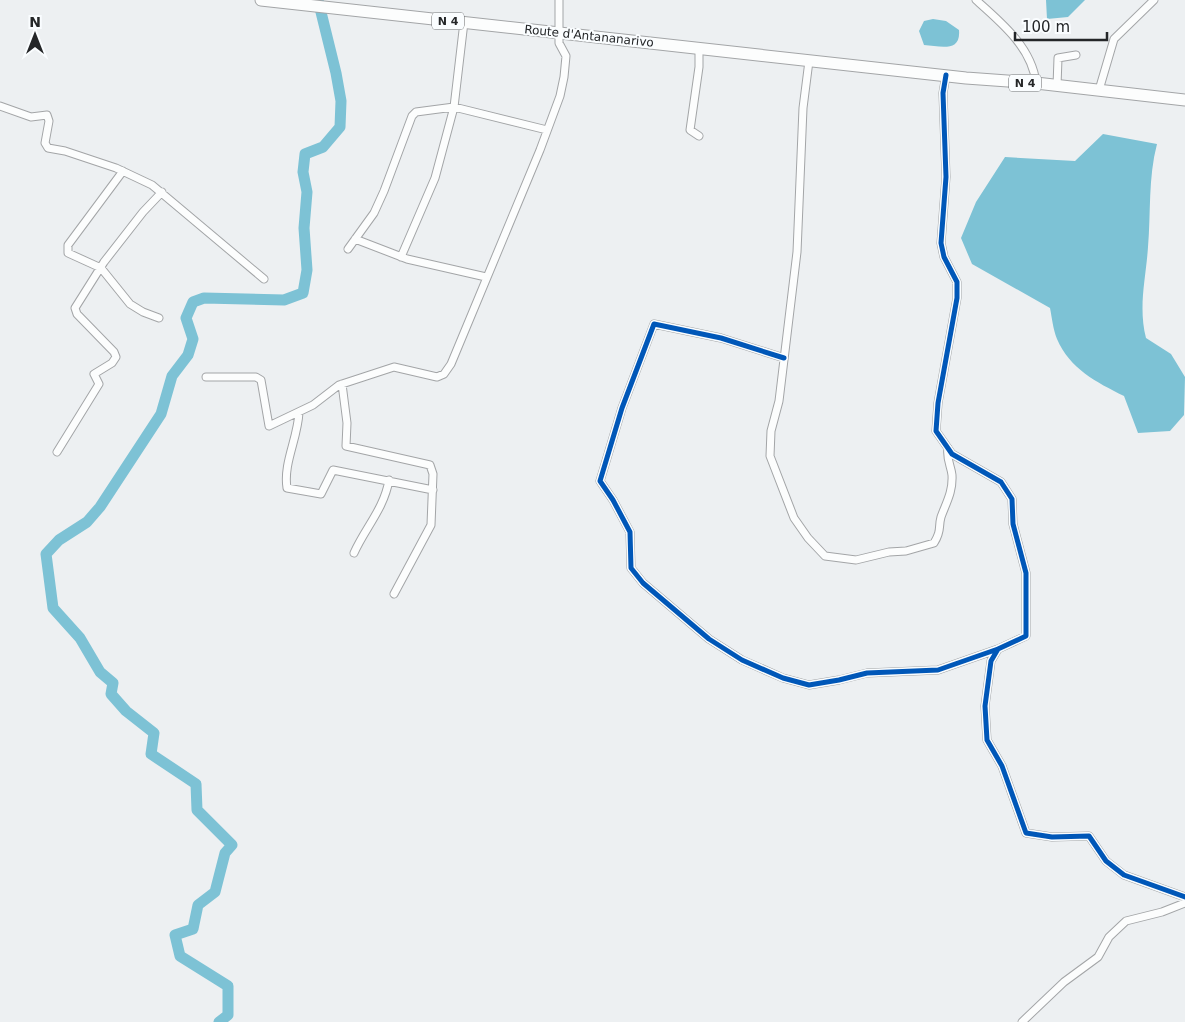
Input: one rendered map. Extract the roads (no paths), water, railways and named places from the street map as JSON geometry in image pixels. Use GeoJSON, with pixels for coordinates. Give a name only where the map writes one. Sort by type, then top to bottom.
{"type":"FeatureCollection","features":[{"type":"Feature","properties":{"kind":"main road","name":"Route d'Antananarivo"},"geometry":{"type":"LineString","coordinates":[[261,0],[559,34],[699,47],[946,76]]}},
{"type":"Feature","properties":{"kind":"main road","name":"N 4"},"geometry":{"type":"LineString","coordinates":[[946,76],[1036,83],[1185,100]]}},
{"type":"Feature","properties":{"kind":"street"},"geometry":{"type":"LineString","coordinates":[[206,377],[256,377],[261,380],[269,426],[299,412],[342,384],[394,367],[437,377],[444,374],[451,364],[548,130],[564,77],[566,56],[559,43],[559,0]]}},
{"type":"Feature","properties":{"kind":"street"},"geometry":{"type":"LineString","coordinates":[[976,0],[1012,35],[1026,53],[1034,66],[1036,83]]}},
{"type":"Feature","properties":{"kind":"street"},"geometry":{"type":"LineString","coordinates":[[1099,90],[1114,38],[1154,0]]}},
{"type":"Feature","properties":{"kind":"street"},"geometry":{"type":"LineString","coordinates":[[401,257],[435,178],[454,107],[464,22]]}},
{"type":"Feature","properties":{"kind":"street"},"geometry":{"type":"LineString","coordinates":[[699,47],[699,67],[690,130],[699,136]]}},
{"type":"Feature","properties":{"kind":"street"},"geometry":{"type":"LineString","coordinates":[[1057,86],[1058,58],[1076,55]]}},
{"type":"Feature","properties":{"kind":"street"},"geometry":{"type":"LineString","coordinates":[[809,61],[802,108],[797,252],[779,401],[771,431],[770,456],[794,518],[808,538],[825,556],[856,560],[889,552],[906,551],[934,543],[941,532],[940,519],[952,491],[952,476],[947,455],[948,448]]}},
{"type":"Feature","properties":{"kind":"street"},"geometry":{"type":"LineString","coordinates":[[784,358],[721,338],[654,324],[622,408],[600,481],[613,500],[630,532],[631,568],[643,583],[709,639],[742,660],[783,678],[809,685],[867,673],[938,670],[998,649],[1026,636],[1026,573],[1013,524],[1012,499],[1001,482],[952,454],[936,431],[938,403],[957,298],[957,282],[944,258],[941,243],[946,177],[943,93],[946,76]]}},
{"type":"Feature","properties":{"kind":"street"},"geometry":{"type":"LineString","coordinates":[[0,106],[31,117],[47,116],[49,121],[45,143],[48,148],[65,151],[123,171],[152,185],[264,279]]}},
{"type":"Feature","properties":{"kind":"street"},"geometry":{"type":"LineString","coordinates":[[348,249],[374,213],[412,116],[416,112],[454,107],[548,130]]}},
{"type":"Feature","properties":{"kind":"street"},"geometry":{"type":"LineString","coordinates":[[123,171],[68,245],[68,253],[101,268],[130,304],[159,318]]}},
{"type":"Feature","properties":{"kind":"street"},"geometry":{"type":"LineString","coordinates":[[57,452],[99,384],[94,374],[112,363],[116,357],[114,352],[77,314],[76,308],[101,268],[143,212],[162,192]]}},
{"type":"Feature","properties":{"kind":"street"},"geometry":{"type":"LineString","coordinates":[[355,239],[401,257],[486,278]]}},
{"type":"Feature","properties":{"kind":"street"},"geometry":{"type":"LineString","coordinates":[[342,384],[347,423],[346,446],[430,465],[433,474],[432,525],[394,594]]}},
{"type":"Feature","properties":{"kind":"street"},"geometry":{"type":"LineString","coordinates":[[299,412],[299,427],[285,474],[287,488],[321,494],[333,470],[432,490]]}},
{"type":"Feature","properties":{"kind":"street"},"geometry":{"type":"LineString","coordinates":[[354,553],[363,532],[380,508],[387,494],[389,480]]}},
{"type":"Feature","properties":{"kind":"street"},"geometry":{"type":"LineString","coordinates":[[998,649],[992,661],[986,691],[987,740],[1002,766],[1026,833],[1052,838],[1089,836],[1106,861],[1124,876],[1185,897]]}},
{"type":"Feature","properties":{"kind":"street"},"geometry":{"type":"LineString","coordinates":[[1022,1022],[1064,982],[1098,957],[1109,936],[1126,921],[1185,904]]}},
{"type":"Feature","properties":{"kind":"water"},"geometry":{"type":"Polygon","coordinates":[[[1046,0],[1085,0],[1068,17],[1047,19],[1046,0]]]}},
{"type":"Feature","properties":{"kind":"water"},"geometry":{"type":"Polygon","coordinates":[[[933,19],[946,21],[959,30],[957,42],[943,47],[924,45],[919,31],[924,21],[933,19]]]}},
{"type":"Feature","properties":{"kind":"water"},"geometry":{"type":"Polygon","coordinates":[[[1103,134],[1157,144],[1151,183],[1143,315],[1146,338],[1171,354],[1185,377],[1184,415],[1170,431],[1138,433],[1124,396],[1094,380],[1069,359],[1057,339],[1050,308],[972,264],[961,238],[976,202],[1005,157],[1075,161],[1103,134]]]}},
{"type":"Feature","properties":{"kind":"waterway"},"geometry":{"type":"LineString","coordinates":[[219,1022],[228,1015],[228,986],[180,956],[175,935],[193,929],[198,905],[215,892],[225,853],[232,845],[197,810],[196,784],[151,754],[154,733],[126,711],[111,694],[113,683],[100,672],[80,638],[53,608],[46,554],[59,540],[87,522],[100,507],[161,414],[172,376],[188,355],[193,339],[186,318],[193,302],[204,298],[284,300],[303,293],[307,270],[304,228],[307,192],[303,172],[305,154],[323,147],[340,127],[341,101],[318,0]]}}]}
